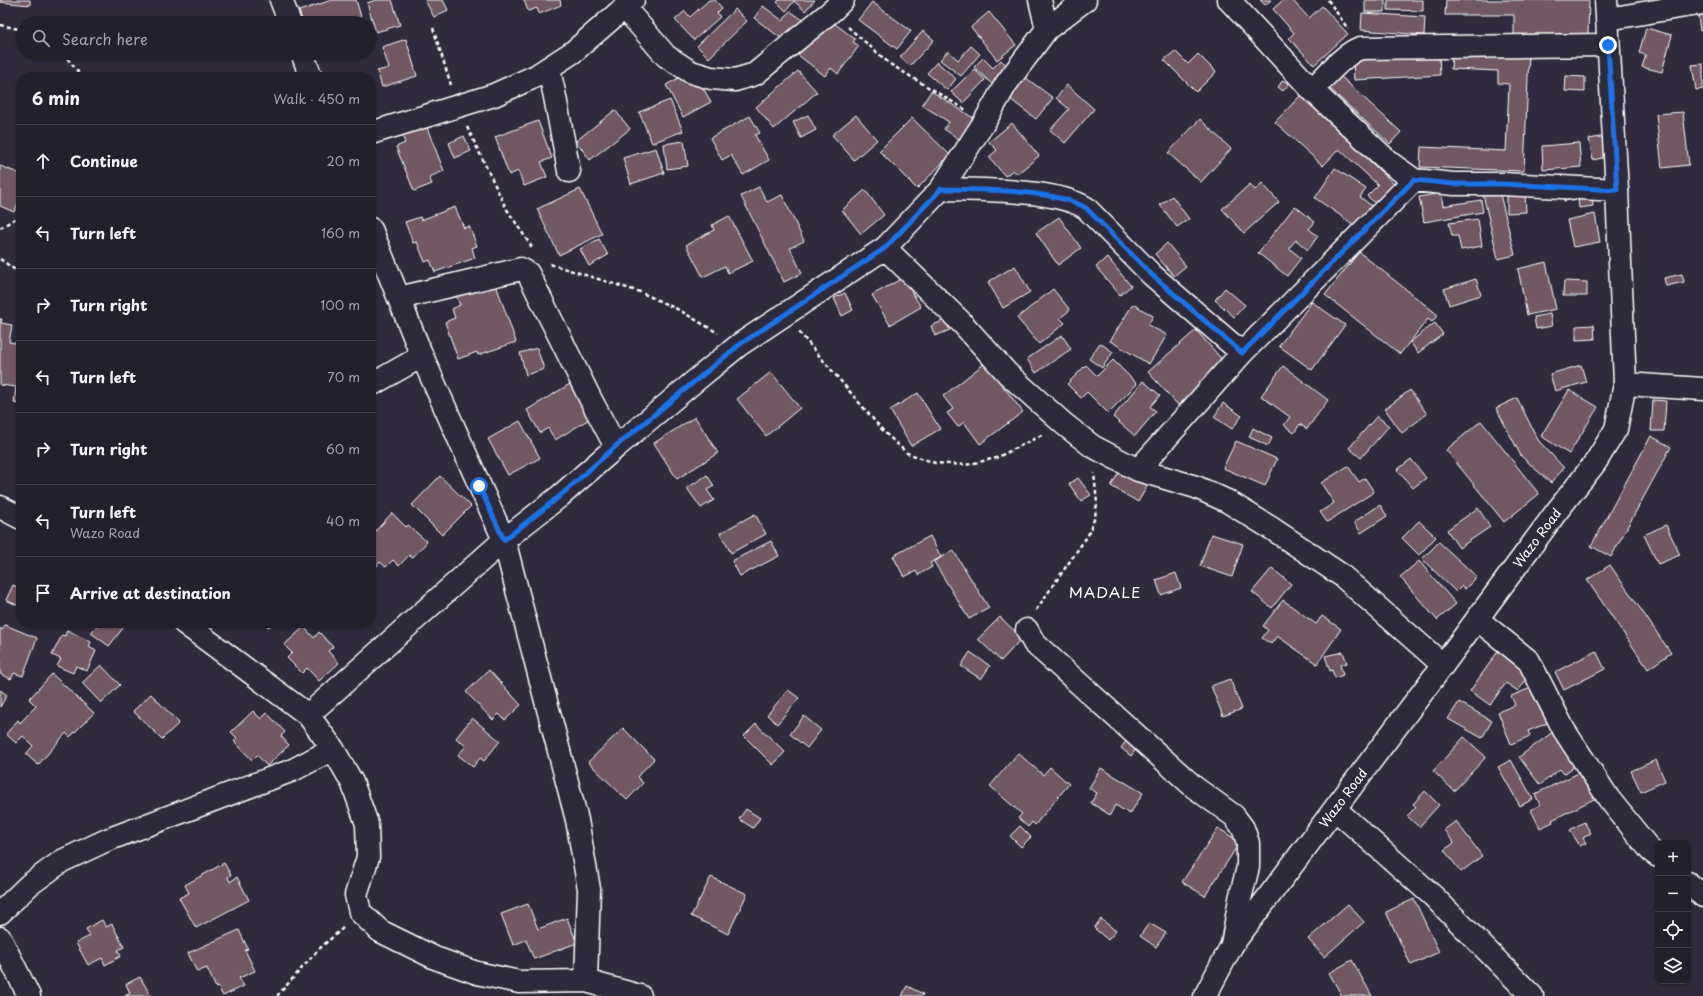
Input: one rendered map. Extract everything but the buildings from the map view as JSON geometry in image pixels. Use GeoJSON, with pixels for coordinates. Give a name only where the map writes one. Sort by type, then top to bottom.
{"type":"FeatureCollection","features":[{"type":"Feature","properties":{"kind":"street"},"geometry":{"type":"LineString","coordinates":[[281,0],[287,16]]}},
{"type":"Feature","properties":{"kind":"street"},"geometry":{"type":"LineString","coordinates":[[1040,0],[1047,29]]}},
{"type":"Feature","properties":{"kind":"street"},"geometry":{"type":"LineString","coordinates":[[308,715],[504,540],[560,496],[616,446],[739,345],[885,248],[941,189],[985,122],[1006,84],[1047,29],[1085,0]]}},
{"type":"Feature","properties":{"kind":"street"},"geometry":{"type":"LineString","coordinates":[[1228,0],[1312,90],[1390,162],[1414,180],[1454,184],[1503,184],[1617,190]]}},
{"type":"Feature","properties":{"kind":"street"},"geometry":{"type":"LineString","coordinates":[[1607,10],[1703,3]]}},
{"type":"Feature","properties":{"kind":"street"},"geometry":{"type":"LineString","coordinates":[[376,131],[494,95],[522,84],[549,69],[573,52],[629,4],[666,56],[691,72],[711,78],[735,80],[755,74],[839,5]]}},
{"type":"Feature","properties":{"kind":"street","name":"Wazo Road"},"geometry":{"type":"LineString","coordinates":[[1205,996],[1232,945],[1595,463],[1616,429],[1626,384],[1607,10]]}},
{"type":"Feature","properties":{"kind":"street"},"geometry":{"type":"LineString","coordinates":[[1312,90],[1341,62],[1357,49],[1361,48],[1608,45]]}},
{"type":"Feature","properties":{"kind":"street"},"geometry":{"type":"LineString","coordinates":[[305,60],[309,72]]}},
{"type":"Feature","properties":{"kind":"street"},"geometry":{"type":"LineString","coordinates":[[549,69],[556,97],[569,171]]}},
{"type":"Feature","properties":{"kind":"street"},"geometry":{"type":"LineString","coordinates":[[1138,470],[1242,353],[1414,180]]}},
{"type":"Feature","properties":{"kind":"street"},"geometry":{"type":"LineString","coordinates":[[941,189],[1009,191],[1068,199],[1080,203],[1152,275],[1242,353]]}},
{"type":"Feature","properties":{"kind":"street"},"geometry":{"type":"LineString","coordinates":[[376,241],[422,356],[504,540],[577,820],[589,889],[586,981]]}},
{"type":"Feature","properties":{"kind":"street"},"geometry":{"type":"LineString","coordinates":[[885,248],[962,323],[1008,374],[1064,424],[1092,446],[1138,470],[1196,487],[1227,501],[1272,528],[1341,575],[1443,665]]}},
{"type":"Feature","properties":{"kind":"street"},"geometry":{"type":"LineString","coordinates":[[399,298],[521,269],[528,272],[591,400],[616,446]]}},
{"type":"Feature","properties":{"kind":"street"},"geometry":{"type":"LineString","coordinates":[[376,382],[422,356]]}},
{"type":"Feature","properties":{"kind":"street"},"geometry":{"type":"LineString","coordinates":[[1626,384],[1703,389]]}},
{"type":"Feature","properties":{"kind":"street"},"geometry":{"type":"LineString","coordinates":[[0,507],[16,515]]}},
{"type":"Feature","properties":{"kind":"street"},"geometry":{"type":"LineString","coordinates":[[1477,619],[1529,660],[1564,730],[1605,792],[1651,851],[1655,854]]}},
{"type":"Feature","properties":{"kind":"street"},"geometry":{"type":"LineString","coordinates":[[191,628],[308,715],[333,749],[352,782],[367,824],[368,858],[356,895],[360,912],[380,931],[435,958],[477,973],[519,982],[586,981],[640,996]]}},
{"type":"Feature","properties":{"kind":"street"},"geometry":{"type":"LineString","coordinates":[[1027,630],[1034,643],[1194,786],[1234,816],[1243,828],[1248,843],[1248,867],[1240,899],[1232,945]]}},
{"type":"Feature","properties":{"kind":"street"},"geometry":{"type":"LineString","coordinates":[[0,913],[29,885],[62,860],[107,840],[294,770],[333,749]]}},
{"type":"Feature","properties":{"kind":"street"},"geometry":{"type":"LineString","coordinates":[[1335,809],[1433,896],[1532,996]]}},
{"type":"Feature","properties":{"kind":"street"},"geometry":{"type":"LineString","coordinates":[[1691,886],[1703,896]]}},
{"type":"Feature","properties":{"kind":"street"},"geometry":{"type":"LineString","coordinates":[[0,938],[29,996]]}},
{"type":"Feature","properties":{"kind":"path"},"geometry":{"type":"LineString","coordinates":[[1328,0],[1361,48]]}},
{"type":"Feature","properties":{"kind":"path"},"geometry":{"type":"LineString","coordinates":[[839,5],[854,34],[890,64],[985,122]]}},
{"type":"Feature","properties":{"kind":"path"},"geometry":{"type":"LineString","coordinates":[[0,25],[16,28]]}},
{"type":"Feature","properties":{"kind":"path"},"geometry":{"type":"LineString","coordinates":[[433,28],[457,106],[506,208],[537,253]]}},
{"type":"Feature","properties":{"kind":"path"},"geometry":{"type":"LineString","coordinates":[[69,60],[78,72]]}},
{"type":"Feature","properties":{"kind":"path"},"geometry":{"type":"LineString","coordinates":[[0,228],[16,218]]}},
{"type":"Feature","properties":{"kind":"path"},"geometry":{"type":"LineString","coordinates":[[0,259],[16,270]]}},
{"type":"Feature","properties":{"kind":"path"},"geometry":{"type":"LineString","coordinates":[[545,262],[640,292],[679,310],[739,345]]}},
{"type":"Feature","properties":{"kind":"path"},"geometry":{"type":"LineString","coordinates":[[784,316],[885,433],[907,453],[935,463],[966,465],[996,458],[1064,424]]}},
{"type":"Feature","properties":{"kind":"path"},"geometry":{"type":"LineString","coordinates":[[1027,630],[1030,619],[1088,535],[1095,517],[1097,503],[1092,446]]}},
{"type":"Feature","properties":{"kind":"path"},"geometry":{"type":"LineString","coordinates":[[277,996],[319,949],[360,912]]}},
{"type":"Feature","properties":{"kind":"district","name":"MADALE"},"geometry":{"type":"Point","coordinates":[1105,593]}},
{"type":"Feature","properties":{"kind":"route"},"geometry":{"type":"LineString","coordinates":[[479,486],[504,540],[560,496],[616,446],[739,345],[885,248],[941,189],[1009,191],[1068,199],[1080,203],[1152,275],[1242,353],[1414,180],[1454,184],[1503,184],[1617,190],[1608,45]]}}]}
